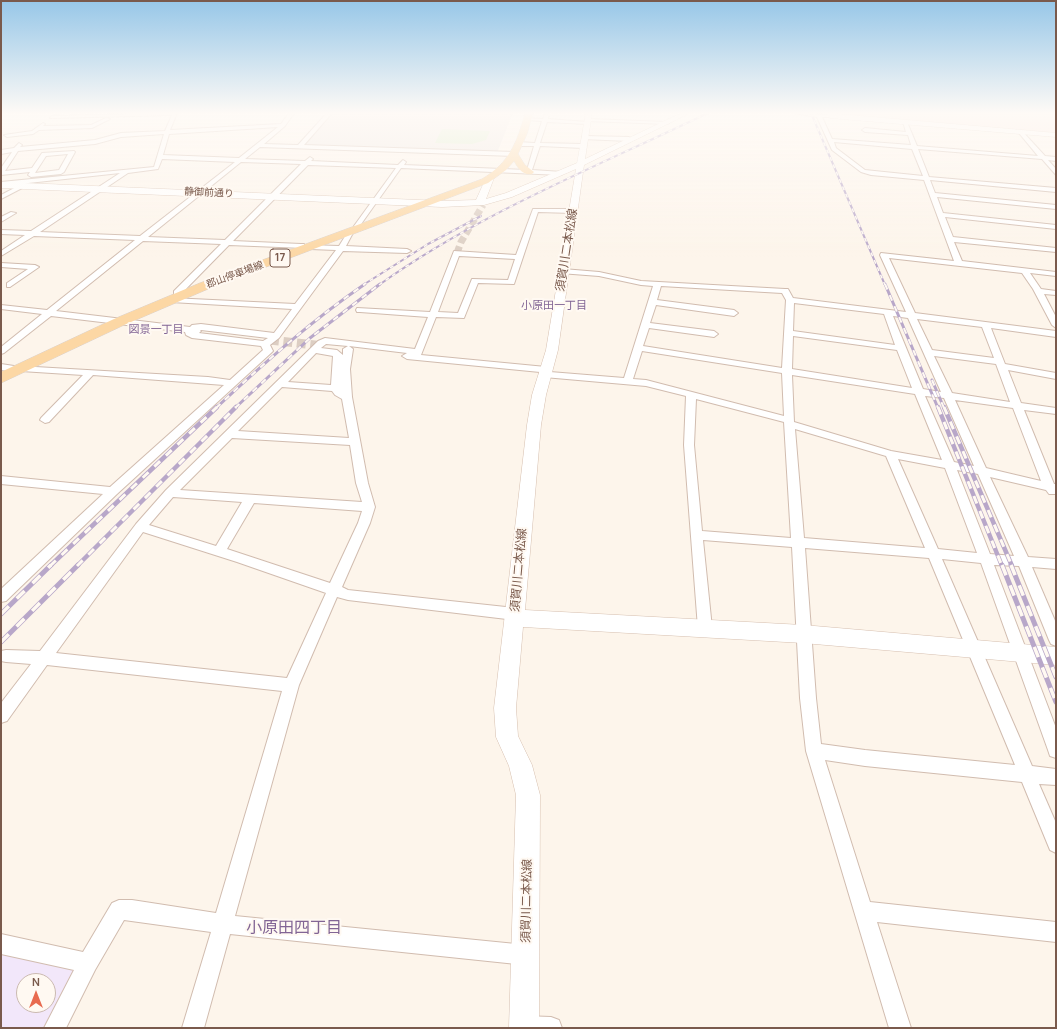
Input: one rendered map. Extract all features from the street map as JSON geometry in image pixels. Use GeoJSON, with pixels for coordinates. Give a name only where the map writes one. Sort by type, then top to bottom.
{"type":"FeatureCollection","features":[{"type":"Feature","properties":{"kind":"main road","name":"郡山停車場線"},"geometry":{"type":"LineString","coordinates":[[1,378],[8,369],[115,321],[174,297],[422,203],[495,173],[509,163],[509,161]]}},
{"type":"Feature","properties":{"kind":"main road"},"geometry":{"type":"LineString","coordinates":[[518,161],[522,167],[529,172]]}},
{"type":"Feature","properties":{"kind":"street"},"geometry":{"type":"LineString","coordinates":[[1,172],[9,161]]}},
{"type":"Feature","properties":{"kind":"street"},"geometry":{"type":"LineString","coordinates":[[40,161],[31,175],[61,172],[67,161]]}},
{"type":"Feature","properties":{"kind":"street"},"geometry":{"type":"LineString","coordinates":[[1,184],[156,168],[159,161]]}},
{"type":"Feature","properties":{"kind":"street"},"geometry":{"type":"LineString","coordinates":[[1,351],[238,161]]}},
{"type":"Feature","properties":{"kind":"street"},"geometry":{"type":"LineString","coordinates":[[262,161],[400,166],[495,173],[561,172]]}},
{"type":"Feature","properties":{"kind":"street"},"geometry":{"type":"LineString","coordinates":[[1,597],[113,491],[268,350],[270,340],[298,307],[403,161]]}},
{"type":"Feature","properties":{"kind":"street"},"geometry":{"type":"LineString","coordinates":[[529,172],[532,161]]}},
{"type":"Feature","properties":{"kind":"street","name":"静御前通り"},"geometry":{"type":"LineString","coordinates":[[1,184],[422,203],[482,203],[509,195],[561,172],[574,161]]}},
{"type":"Feature","properties":{"kind":"street","name":"須賀川二本松線"},"geometry":{"type":"LineString","coordinates":[[524,1028],[528,795],[520,765],[507,737],[505,708],[534,425],[539,395],[552,350],[580,161]]}},
{"type":"Feature","properties":{"kind":"street"},"geometry":{"type":"LineString","coordinates":[[850,161],[863,171],[871,173],[926,178],[984,188],[1056,190]]}},
{"type":"Feature","properties":{"kind":"street"},"geometry":{"type":"LineString","coordinates":[[919,161],[959,263]]}},
{"type":"Feature","properties":{"kind":"street"},"geometry":{"type":"LineString","coordinates":[[1046,161],[1056,173]]}},
{"type":"Feature","properties":{"kind":"street"},"geometry":{"type":"LineString","coordinates":[[174,297],[307,163]]}},
{"type":"Feature","properties":{"kind":"street"},"geometry":{"type":"LineString","coordinates":[[1,172],[34,170]]}},
{"type":"Feature","properties":{"kind":"street"},"geometry":{"type":"LineString","coordinates":[[1,254],[128,171]]}},
{"type":"Feature","properties":{"kind":"street"},"geometry":{"type":"LineString","coordinates":[[482,203],[495,173]]}},
{"type":"Feature","properties":{"kind":"street"},"geometry":{"type":"LineString","coordinates":[[1,198],[22,186]]}},
{"type":"Feature","properties":{"kind":"street"},"geometry":{"type":"LineString","coordinates":[[984,188],[994,208]]}},
{"type":"Feature","properties":{"kind":"street"},"geometry":{"type":"LineString","coordinates":[[932,195],[1056,207]]}},
{"type":"Feature","properties":{"kind":"street"},"geometry":{"type":"LineString","coordinates":[[360,310],[461,316],[475,280],[511,282],[535,210],[573,211]]}},
{"type":"Feature","properties":{"kind":"street"},"geometry":{"type":"LineString","coordinates":[[1,220],[13,213]]}},
{"type":"Feature","properties":{"kind":"street"},"geometry":{"type":"LineString","coordinates":[[940,215],[1056,227]]}},
{"type":"Feature","properties":{"kind":"street"},"geometry":{"type":"LineString","coordinates":[[998,215],[1002,222]]}},
{"type":"Feature","properties":{"kind":"street"},"geometry":{"type":"LineString","coordinates":[[1,232],[407,251]]}},
{"type":"Feature","properties":{"kind":"street"},"geometry":{"type":"LineString","coordinates":[[949,239],[1056,250]]}},
{"type":"Feature","properties":{"kind":"street"},"geometry":{"type":"LineString","coordinates":[[417,354],[457,254],[520,257]]}},
{"type":"Feature","properties":{"kind":"street"},"geometry":{"type":"LineString","coordinates":[[1056,274],[884,255],[1023,561],[1056,640]]}},
{"type":"Feature","properties":{"kind":"street"},"geometry":{"type":"LineString","coordinates":[[1,265],[35,267],[10,285]]}},
{"type":"Feature","properties":{"kind":"street"},"geometry":{"type":"LineString","coordinates":[[563,271],[599,274],[641,283],[785,291],[790,300],[787,371],[789,422],[803,634],[814,751],[900,1028]]}},
{"type":"Feature","properties":{"kind":"street"},"geometry":{"type":"LineString","coordinates":[[1025,271],[1038,291],[1056,325]]}},
{"type":"Feature","properties":{"kind":"street"},"geometry":{"type":"LineString","coordinates":[[628,380],[658,284]]}},
{"type":"Feature","properties":{"kind":"street"},"geometry":{"type":"LineString","coordinates":[[1038,291],[1056,293]]}},
{"type":"Feature","properties":{"kind":"street"},"geometry":{"type":"LineString","coordinates":[[174,297],[298,307]]}},
{"type":"Feature","properties":{"kind":"street"},"geometry":{"type":"LineString","coordinates":[[790,300],[1056,334]]}},
{"type":"Feature","properties":{"kind":"street"},"geometry":{"type":"LineString","coordinates":[[653,302],[734,313]]}},
{"type":"Feature","properties":{"kind":"street"},"geometry":{"type":"LineString","coordinates":[[1,307],[191,331]]}},
{"type":"Feature","properties":{"kind":"street"},"geometry":{"type":"LineString","coordinates":[[887,312],[899,348],[920,392],[950,466],[1056,750]]}},
{"type":"Feature","properties":{"kind":"street"},"geometry":{"type":"LineString","coordinates":[[646,325],[714,334]]}},
{"type":"Feature","properties":{"kind":"street"},"geometry":{"type":"LineString","coordinates":[[985,325],[1017,406],[1056,495]]}},
{"type":"Feature","properties":{"kind":"street"},"geometry":{"type":"LineString","coordinates":[[191,331],[195,327],[201,327],[270,340]]}},
{"type":"Feature","properties":{"kind":"street"},"geometry":{"type":"LineString","coordinates":[[191,331],[189,333],[192,334],[270,340]]}},
{"type":"Feature","properties":{"kind":"street"},"geometry":{"type":"LineString","coordinates":[[788,333],[899,348]]}},
{"type":"Feature","properties":{"kind":"street"},"geometry":{"type":"LineString","coordinates":[[1,716],[140,527],[170,493],[279,384],[325,342],[545,372],[646,383],[789,422],[890,454],[982,471],[1053,487]]}},
{"type":"Feature","properties":{"kind":"street"},"geometry":{"type":"LineString","coordinates":[[318,348],[417,354]]}},
{"type":"Feature","properties":{"kind":"street"},"geometry":{"type":"LineString","coordinates":[[193,1028],[292,685],[364,523],[369,507],[341,393],[338,355],[334,352],[318,348]]}},
{"type":"Feature","properties":{"kind":"street"},"geometry":{"type":"LineString","coordinates":[[638,348],[920,392],[1056,411]]}},
{"type":"Feature","properties":{"kind":"street"},"geometry":{"type":"LineString","coordinates":[[341,393],[348,349]]}},
{"type":"Feature","properties":{"kind":"street"},"geometry":{"type":"LineString","coordinates":[[928,352],[1001,364],[1056,376]]}},
{"type":"Feature","properties":{"kind":"street"},"geometry":{"type":"LineString","coordinates":[[8,369],[208,380],[231,383]]}},
{"type":"Feature","properties":{"kind":"street"},"geometry":{"type":"LineString","coordinates":[[45,420],[90,373]]}},
{"type":"Feature","properties":{"kind":"street"},"geometry":{"type":"LineString","coordinates":[[279,384],[341,393]]}},
{"type":"Feature","properties":{"kind":"street"},"geometry":{"type":"LineString","coordinates":[[691,395],[689,445],[705,628]]}},
{"type":"Feature","properties":{"kind":"street"},"geometry":{"type":"LineString","coordinates":[[229,434],[354,442]]}},
{"type":"Feature","properties":{"kind":"street"},"geometry":{"type":"LineString","coordinates":[[890,454],[1056,844]]}},
{"type":"Feature","properties":{"kind":"street"},"geometry":{"type":"LineString","coordinates":[[1,480],[113,491]]}},
{"type":"Feature","properties":{"kind":"street"},"geometry":{"type":"LineString","coordinates":[[170,493],[369,507]]}},
{"type":"Feature","properties":{"kind":"street"},"geometry":{"type":"LineString","coordinates":[[219,552],[250,499]]}},
{"type":"Feature","properties":{"kind":"street"},"geometry":{"type":"LineString","coordinates":[[140,527],[348,595],[515,616],[803,634],[1056,656]]}},
{"type":"Feature","properties":{"kind":"street"},"geometry":{"type":"LineString","coordinates":[[696,535],[1056,564]]}},
{"type":"Feature","properties":{"kind":"street"},"geometry":{"type":"LineString","coordinates":[[6,656],[44,658],[292,685]]}},
{"type":"Feature","properties":{"kind":"street"},"geometry":{"type":"LineString","coordinates":[[814,751],[865,758],[1056,777]]}},
{"type":"Feature","properties":{"kind":"street"},"geometry":{"type":"LineString","coordinates":[[55,1028],[88,963],[119,910],[132,910],[222,924],[526,955]]}},
{"type":"Feature","properties":{"kind":"street"},"geometry":{"type":"LineString","coordinates":[[863,911],[1056,932]]}},
{"type":"Feature","properties":{"kind":"street"},"geometry":{"type":"LineString","coordinates":[[1,944],[88,963]]}},
{"type":"Feature","properties":{"kind":"street"},"geometry":{"type":"LineString","coordinates":[[524,1028],[551,1028]]}},
{"type":"Feature","properties":{"kind":"shaded area"},"geometry":{"type":"Polygon","coordinates":[[[1,951],[74,969],[75,976],[56,1009],[56,973],[16,973],[16,1013],[54,1013],[45,1028],[1,1028],[1,951]]]}},
{"type":"Feature","properties":{"kind":"tunnel"},"geometry":{"type":"LineString","coordinates":[[457,253],[461,242],[483,205]]}},
{"type":"Feature","properties":{"kind":"tunnel"},"geometry":{"type":"LineString","coordinates":[[270,340],[323,346]]}},
{"type":"Feature","properties":{"kind":"railway"},"geometry":{"type":"LineString","coordinates":[[379,285],[457,235],[539,192],[605,161]]}},
{"type":"Feature","properties":{"kind":"railway"},"geometry":{"type":"LineString","coordinates":[[832,161],[885,285]]}},
{"type":"Feature","properties":{"kind":"railway"},"geometry":{"type":"LineString","coordinates":[[363,285],[428,244],[481,216]]}},
{"type":"Feature","properties":{"kind":"railway"},"geometry":{"type":"LineString","coordinates":[[216,408],[288,343],[365,284]]}},
{"type":"Feature","properties":{"kind":"railway"},"geometry":{"type":"LineString","coordinates":[[235,408],[310,338],[380,284]]}},
{"type":"Feature","properties":{"kind":"railway"},"geometry":{"type":"LineString","coordinates":[[885,284],[938,408]]}},
{"type":"Feature","properties":{"kind":"railway"},"geometry":{"type":"LineString","coordinates":[[932,380],[944,408]]}},
{"type":"Feature","properties":{"kind":"railway"},"geometry":{"type":"LineString","coordinates":[[50,566],[217,407]]}},
{"type":"Feature","properties":{"kind":"railway"},"geometry":{"type":"LineString","coordinates":[[938,407],[1002,566]]}},
{"type":"Feature","properties":{"kind":"railway"},"geometry":{"type":"LineString","coordinates":[[944,407],[1012,566]]}},
{"type":"Feature","properties":{"kind":"railway"},"geometry":{"type":"LineString","coordinates":[[1,642],[235,408]]}},
{"type":"Feature","properties":{"kind":"railway"},"geometry":{"type":"LineString","coordinates":[[1,614],[51,565]]}},
{"type":"Feature","properties":{"kind":"railway"},"geometry":{"type":"LineString","coordinates":[[1002,565],[1056,702]]}},
{"type":"Feature","properties":{"kind":"railway"},"geometry":{"type":"LineString","coordinates":[[1011,565],[1056,677]]}},
{"type":"Feature","properties":{"kind":"district","name":"小原田一丁目"},"geometry":{"type":"Point","coordinates":[554,306]}},
{"type":"Feature","properties":{"kind":"district","name":"図景一丁目"},"geometry":{"type":"Point","coordinates":[156,330]}},
{"type":"Feature","properties":{"kind":"district","name":"小原田四丁目"},"geometry":{"type":"Point","coordinates":[294,929]}}]}
